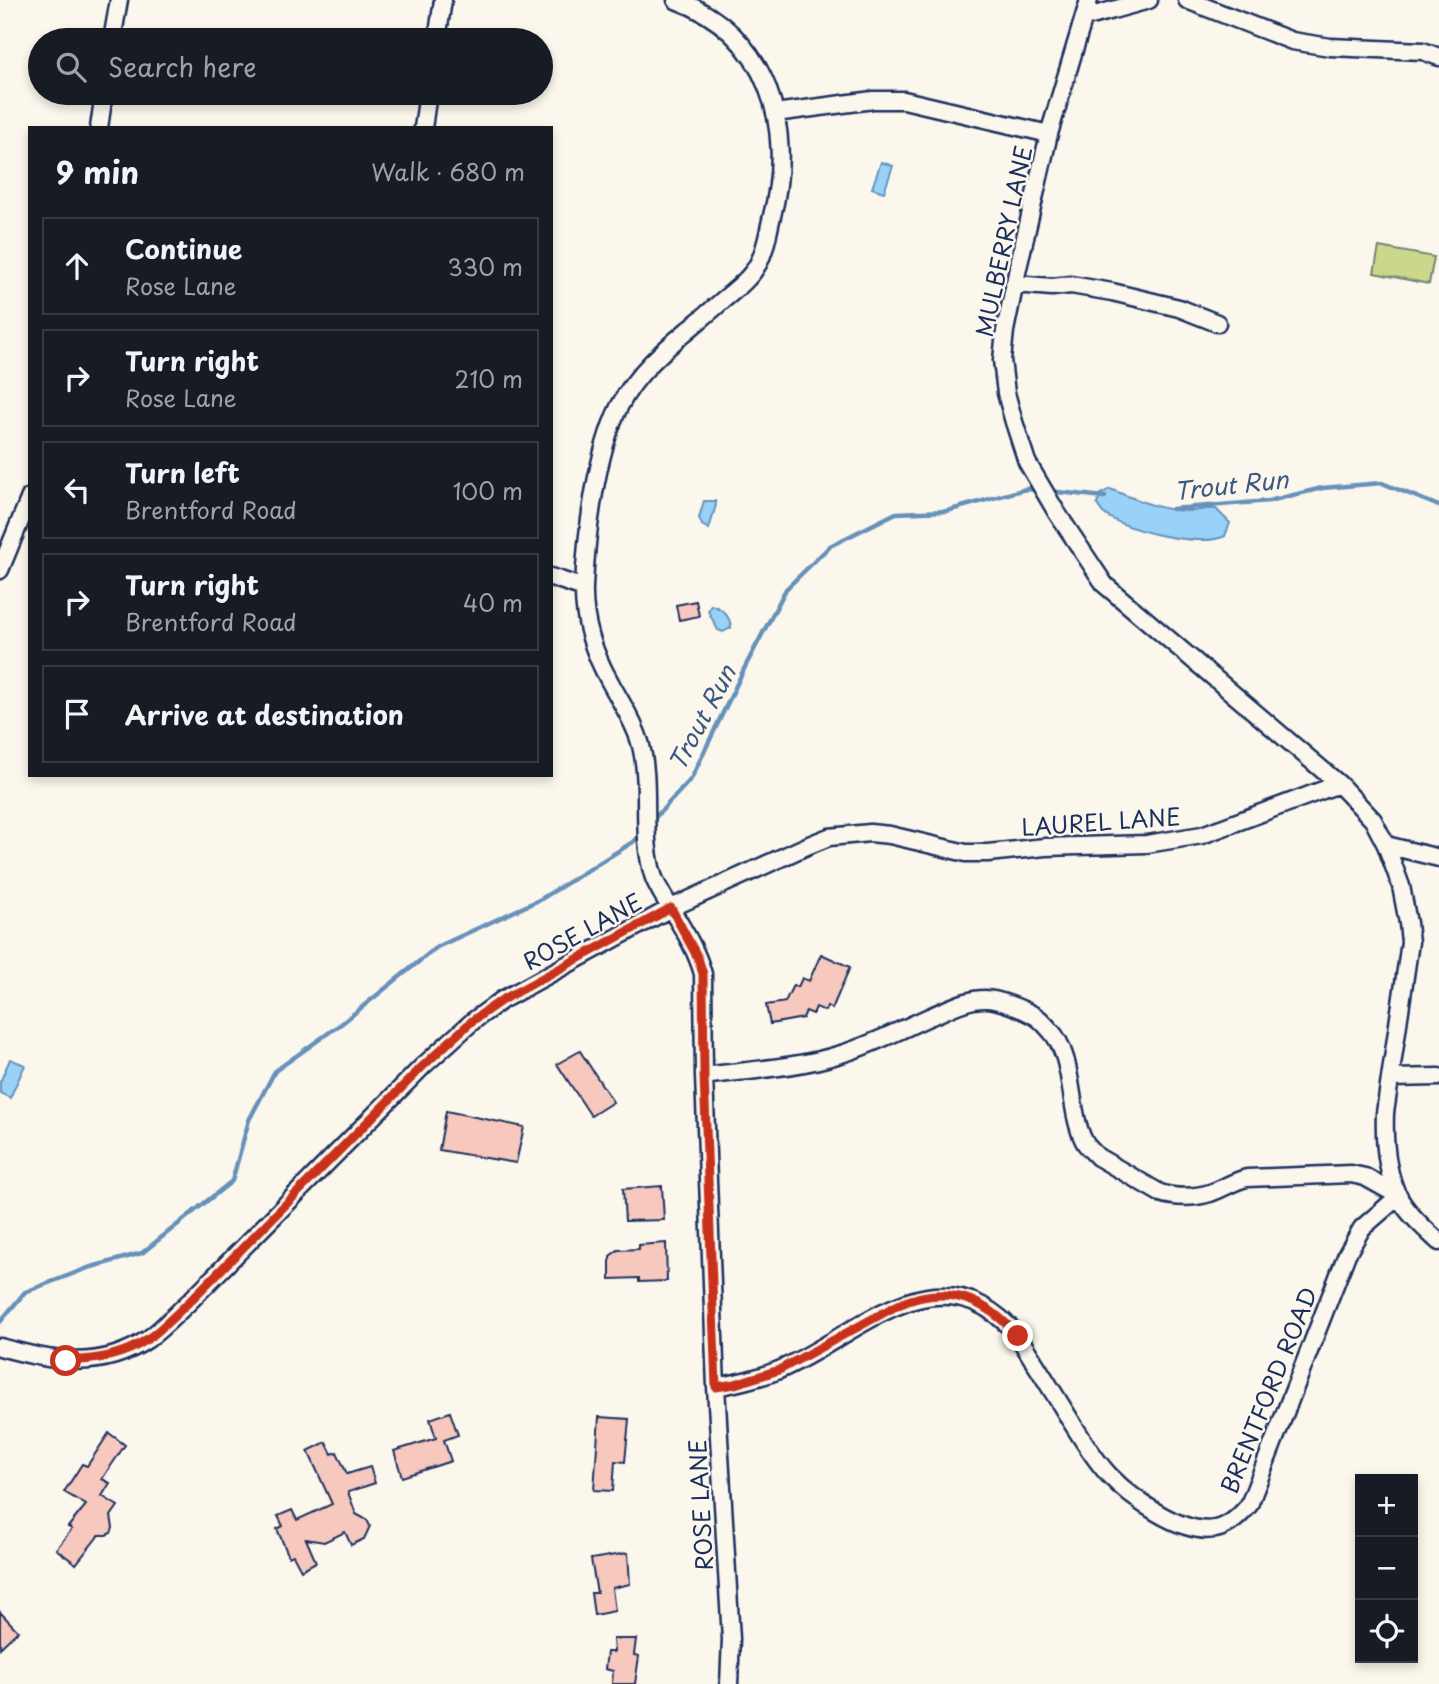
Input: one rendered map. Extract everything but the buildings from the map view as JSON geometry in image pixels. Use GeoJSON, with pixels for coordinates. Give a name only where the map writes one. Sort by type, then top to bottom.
{"type":"FeatureCollection","features":[{"type":"Feature","properties":{"kind":"street"},"geometry":{"type":"LineString","coordinates":[[114,28],[119,0]]}},
{"type":"Feature","properties":{"kind":"street"},"geometry":{"type":"LineString","coordinates":[[439,28],[443,0]]}},
{"type":"Feature","properties":{"kind":"street"},"geometry":{"type":"LineString","coordinates":[[671,908],[654,879],[649,860],[645,763],[640,743],[628,711],[595,654],[586,623],[584,588],[590,526],[609,430],[619,407],[650,363],[745,281],[758,264],[780,182],[780,137],[762,75],[737,39],[719,22],[676,0]]}},
{"type":"Feature","properties":{"kind":"street","name":"MULBERRY LANE"},"geometry":{"type":"LineString","coordinates":[[1089,0],[1049,134],[1005,331],[1002,360],[1005,382],[1027,462],[1105,585],[1339,784]]}},
{"type":"Feature","properties":{"kind":"street"},"geometry":{"type":"LineString","coordinates":[[1084,18],[1149,0]]}},
{"type":"Feature","properties":{"kind":"street"},"geometry":{"type":"LineString","coordinates":[[1187,0],[1301,43],[1423,51],[1439,57]]}},
{"type":"Feature","properties":{"kind":"street"},"geometry":{"type":"LineString","coordinates":[[775,113],[863,101],[904,100],[1049,134]]}},
{"type":"Feature","properties":{"kind":"street"},"geometry":{"type":"LineString","coordinates":[[99,126],[102,105]]}},
{"type":"Feature","properties":{"kind":"street"},"geometry":{"type":"LineString","coordinates":[[423,126],[426,105]]}},
{"type":"Feature","properties":{"kind":"street"},"geometry":{"type":"LineString","coordinates":[[1014,284],[1052,287],[1071,285],[1112,292],[1179,308],[1217,323]]}},
{"type":"Feature","properties":{"kind":"street"},"geometry":{"type":"LineString","coordinates":[[0,570],[24,532],[28,508]]}},
{"type":"Feature","properties":{"kind":"street"},"geometry":{"type":"LineString","coordinates":[[553,578],[584,588]]}},
{"type":"Feature","properties":{"kind":"street"},"geometry":{"type":"LineString","coordinates":[[1339,784],[1373,820],[1386,845],[1401,886],[1410,942],[1384,1133],[1390,1172],[1399,1196],[1414,1217],[1439,1242]]}},
{"type":"Feature","properties":{"kind":"street","name":"LAUREL LANE"},"geometry":{"type":"LineString","coordinates":[[671,908],[830,837],[890,835],[966,853],[1147,844],[1202,835],[1339,784]]}},
{"type":"Feature","properties":{"kind":"street"},"geometry":{"type":"LineString","coordinates":[[1386,845],[1439,858]]}},
{"type":"Feature","properties":{"kind":"street","name":"ROSE LANE"},"geometry":{"type":"LineString","coordinates":[[0,1347],[32,1356],[66,1361],[96,1360],[122,1353],[149,1338],[189,1302],[423,1066],[472,1021],[502,1000],[671,908],[698,958],[703,974],[704,1076],[716,1387],[730,1639],[729,1684]]}},
{"type":"Feature","properties":{"kind":"street"},"geometry":{"type":"LineString","coordinates":[[704,1076],[806,1063],[840,1055],[965,1002],[995,1000],[1034,1015],[1056,1038],[1063,1053],[1079,1129],[1085,1143],[1098,1157],[1160,1194],[1182,1197],[1209,1193],[1247,1178],[1351,1174],[1365,1177],[1399,1196]]}},
{"type":"Feature","properties":{"kind":"street"},"geometry":{"type":"LineString","coordinates":[[1390,1078],[1439,1077]]}},
{"type":"Feature","properties":{"kind":"street","name":"BRENTFORD ROAD"},"geometry":{"type":"LineString","coordinates":[[716,1387],[779,1370],[906,1301],[933,1295],[964,1297],[994,1312],[1018,1336],[1107,1474],[1127,1491],[1172,1520],[1192,1527],[1214,1530],[1233,1521],[1249,1505],[1347,1254],[1362,1228],[1399,1196]]}},
{"type":"Feature","properties":{"kind":"green space"},"geometry":{"type":"Polygon","coordinates":[[[1379,247],[1434,257],[1429,284],[1374,273],[1379,247]]]}},
{"type":"Feature","properties":{"kind":"water"},"geometry":{"type":"Polygon","coordinates":[[[881,162],[893,166],[884,192],[872,188],[881,162]]]}},
{"type":"Feature","properties":{"kind":"water"},"geometry":{"type":"Polygon","coordinates":[[[1110,489],[1167,509],[1216,509],[1230,523],[1225,536],[1214,539],[1182,539],[1145,531],[1113,520],[1102,512],[1097,504],[1101,494],[1110,489]]]}},
{"type":"Feature","properties":{"kind":"water"},"geometry":{"type":"Polygon","coordinates":[[[704,501],[715,501],[716,505],[709,529],[702,525],[699,518],[704,501]]]}},
{"type":"Feature","properties":{"kind":"water"},"geometry":{"type":"Polygon","coordinates":[[[711,605],[725,613],[731,628],[723,632],[718,630],[708,611],[711,605]]]}},
{"type":"Feature","properties":{"kind":"water"},"geometry":{"type":"Polygon","coordinates":[[[10,1059],[25,1065],[10,1098],[0,1093],[0,1082],[10,1059]]]}},
{"type":"Feature","properties":{"kind":"waterway","name":"Trout Run"},"geometry":{"type":"LineString","coordinates":[[1172,509],[1269,501],[1322,488],[1382,483],[1439,506]]}},
{"type":"Feature","properties":{"kind":"waterway","name":"Trout Run"},"geometry":{"type":"LineString","coordinates":[[652,821],[691,779],[786,589],[830,546],[896,513],[947,511],[1026,489],[1039,490]]}},
{"type":"Feature","properties":{"kind":"waterway","name":"Trout Run"},"geometry":{"type":"LineString","coordinates":[[1048,491],[1105,497]]}},
{"type":"Feature","properties":{"kind":"waterway","name":"Trout Run"},"geometry":{"type":"LineString","coordinates":[[0,1322],[25,1292],[88,1268],[142,1253],[232,1181],[249,1120],[275,1071],[341,1024],[437,947],[541,899],[633,842],[642,833]]}},
{"type":"Feature","properties":{"kind":"route"},"geometry":{"type":"LineString","coordinates":[[66,1361],[96,1360],[122,1353],[149,1338],[189,1302],[423,1066],[472,1021],[502,1000],[671,908],[698,958],[703,974],[704,1076],[716,1387],[779,1370],[906,1301],[933,1295],[964,1297],[979,1304],[994,1312],[1018,1336]]}}]}
